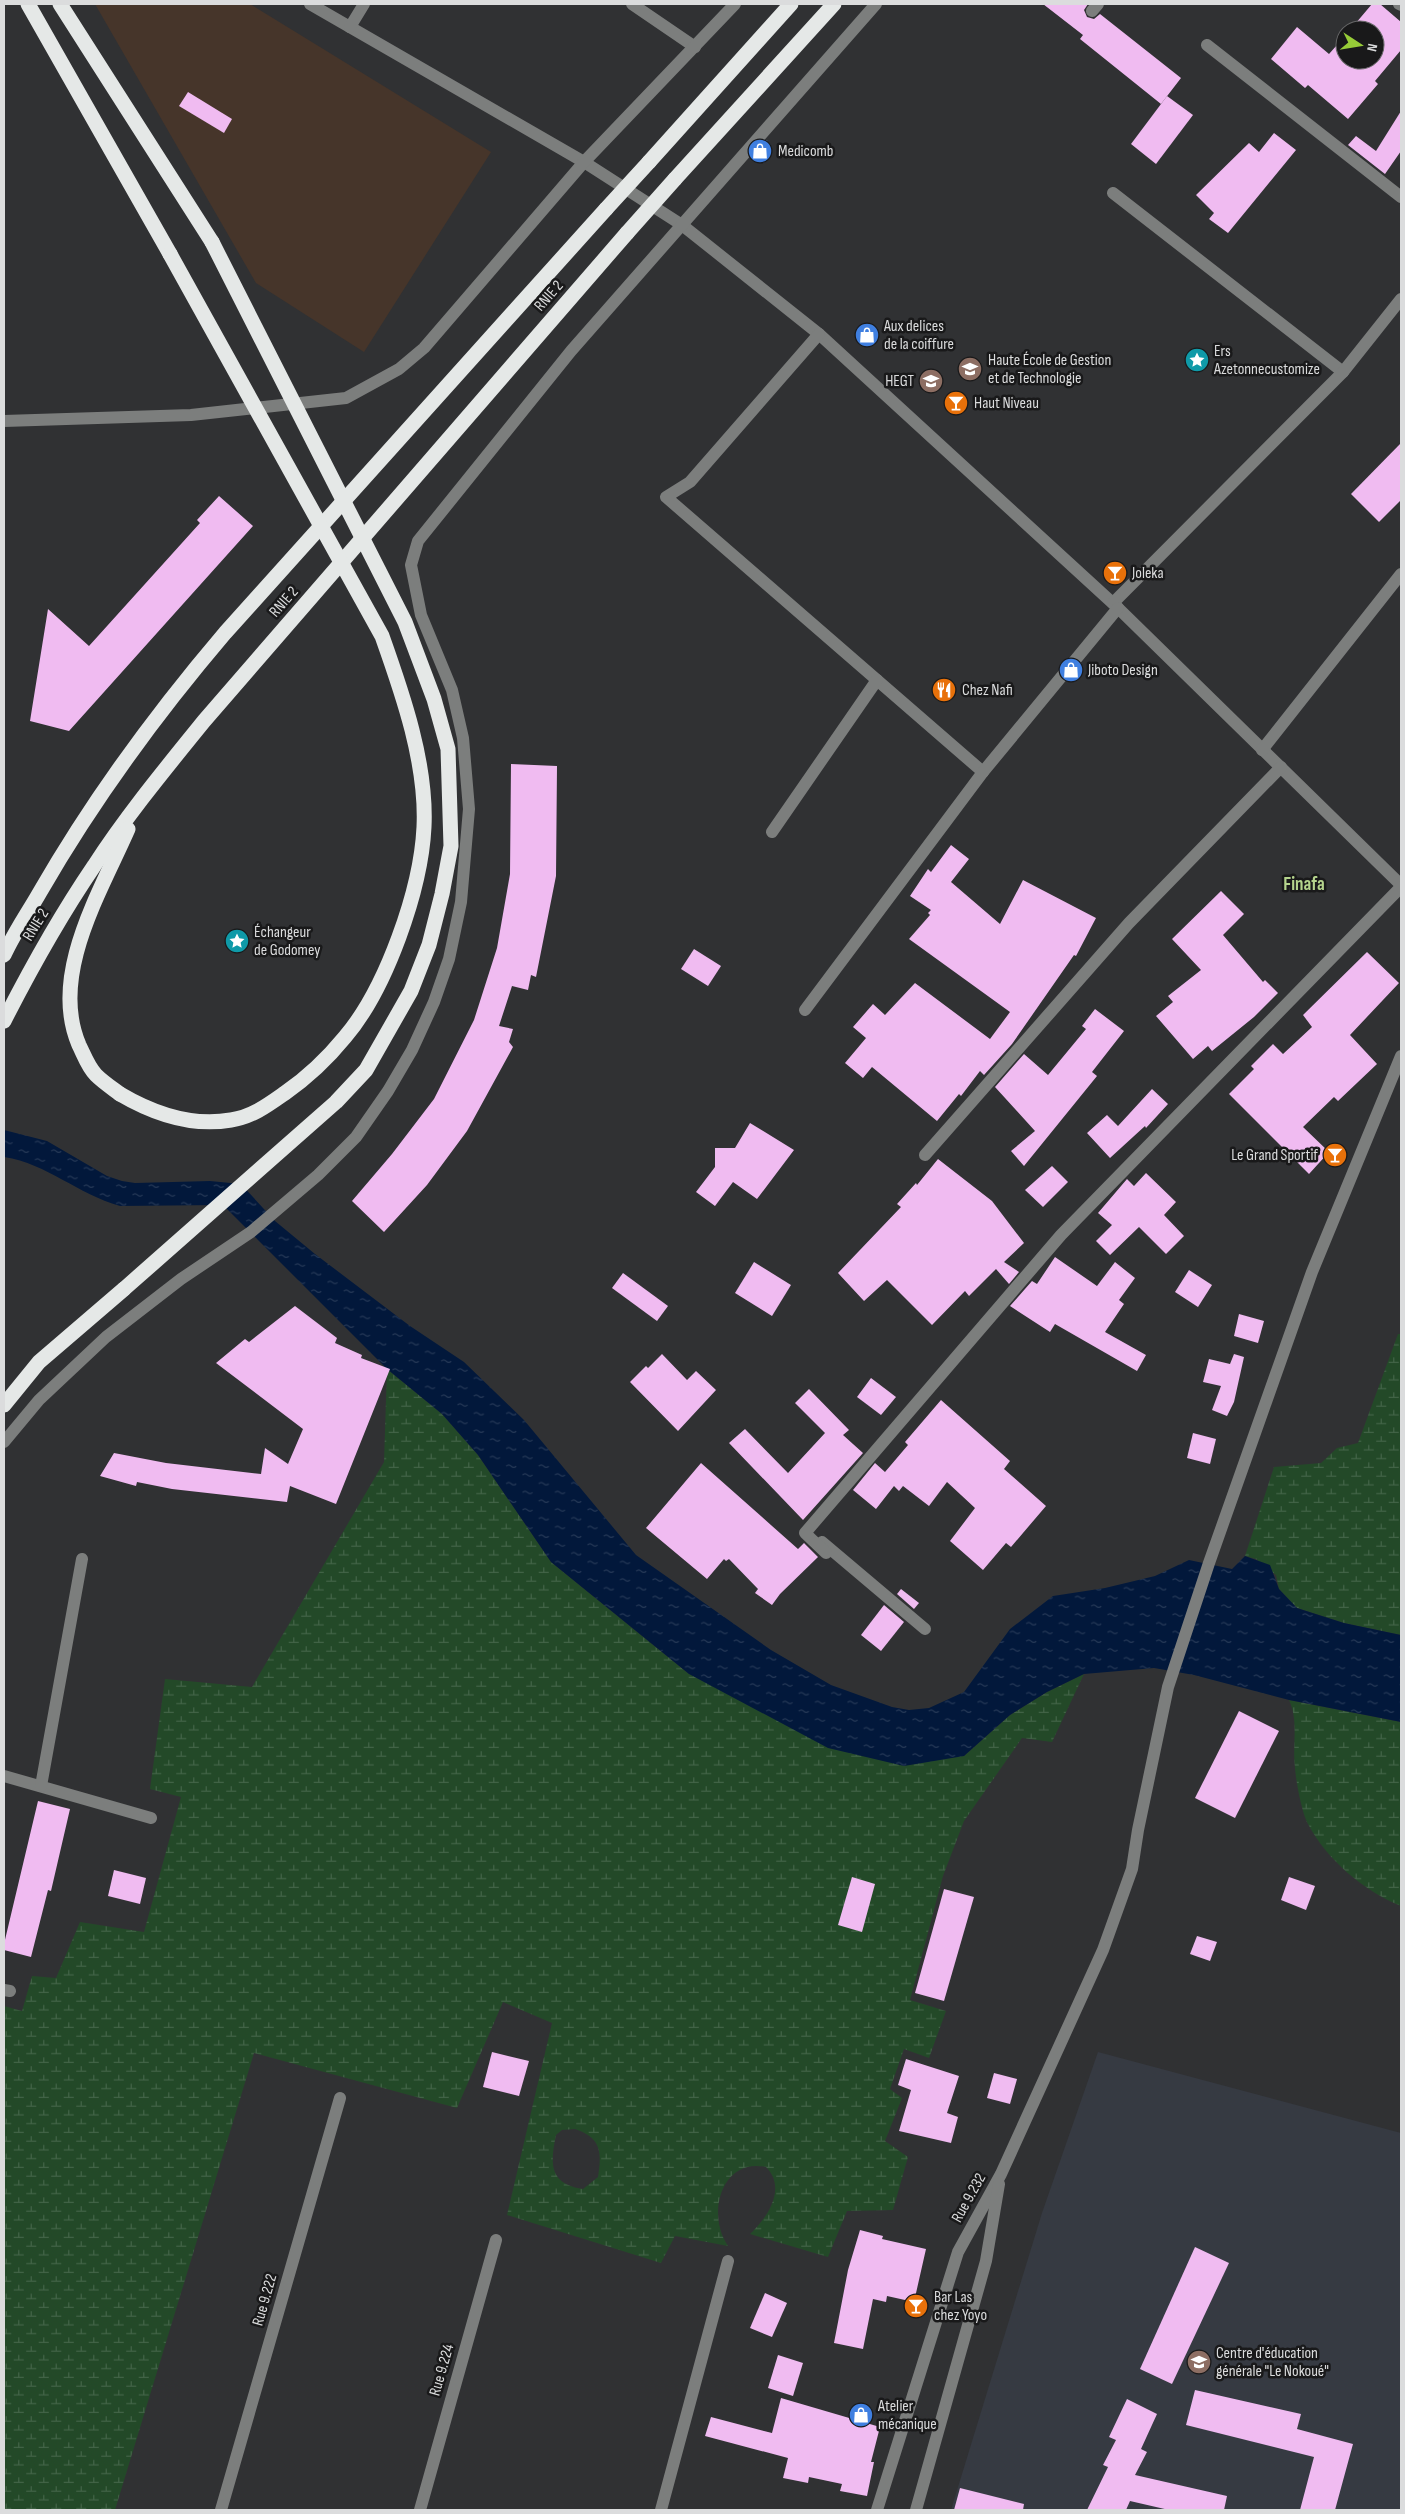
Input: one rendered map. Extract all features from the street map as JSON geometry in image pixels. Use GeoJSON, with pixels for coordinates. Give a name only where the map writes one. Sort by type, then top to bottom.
{"type":"FeatureCollection","features":[{"type":"Feature","properties":{"kind":"highway"},"geometry":{"type":"LineString","coordinates":[[28,4],[170,254],[382,636],[399,685],[414,738],[422,788],[424,826],[420,868],[392,952],[372,996],[347,1036],[311,1074],[259,1112],[231,1120],[195,1121],[165,1116],[143,1107],[120,1094],[95,1075],[85,1059],[72,1029],[69,994],[81,940],[93,904],[141,800]]}},
{"type":"Feature","properties":{"kind":"highway"},"geometry":{"type":"LineString","coordinates":[[4,1405],[39,1362],[336,1102],[366,1070],[411,991],[429,945],[450,846],[448,749],[434,699],[406,622],[212,242],[60,4]]}},
{"type":"Feature","properties":{"kind":"highway","name":"RNIE 2"},"geometry":{"type":"LineString","coordinates":[[4,955],[59,858],[122,764],[176,692],[225,633],[791,4]]}},
{"type":"Feature","properties":{"kind":"highway","name":"RNIE 2"},"geometry":{"type":"LineString","coordinates":[[4,1021],[37,957],[94,866],[141,800],[204,721],[627,233],[834,4]]}},
{"type":"Feature","properties":{"kind":"street"},"geometry":{"type":"LineString","coordinates":[[310,4],[584,162],[682,225],[819,334],[1116,605],[1401,886],[1061,1235],[805,1533],[826,1553]]}},
{"type":"Feature","properties":{"kind":"street"},"geometry":{"type":"LineString","coordinates":[[350,27],[364,4]]}},
{"type":"Feature","properties":{"kind":"street"},"geometry":{"type":"LineString","coordinates":[[632,4],[694,47]]}},
{"type":"Feature","properties":{"kind":"street"},"geometry":{"type":"LineString","coordinates":[[4,421],[191,415],[346,398],[399,369],[424,348],[584,162],[735,4]]}},
{"type":"Feature","properties":{"kind":"street"},"geometry":{"type":"LineString","coordinates":[[4,1442],[39,1400],[106,1337],[180,1280],[251,1232],[318,1176],[356,1137],[388,1092],[412,1050],[434,1002],[449,959],[459,911],[467,852],[469,809],[463,738],[452,690],[421,615],[411,565],[418,541],[571,351],[876,4]]}},
{"type":"Feature","properties":{"kind":"street"},"geometry":{"type":"LineString","coordinates":[[1207,45],[1401,197]]}},
{"type":"Feature","properties":{"kind":"street"},"geometry":{"type":"LineString","coordinates":[[1113,193],[1343,372]]}},
{"type":"Feature","properties":{"kind":"street"},"geometry":{"type":"LineString","coordinates":[[805,1010],[983,772],[1116,605],[1343,372],[1401,298]]}},
{"type":"Feature","properties":{"kind":"street"},"geometry":{"type":"LineString","coordinates":[[819,334],[690,482],[666,497],[983,772]]}},
{"type":"Feature","properties":{"kind":"street"},"geometry":{"type":"LineString","coordinates":[[1262,750],[1401,574]]}},
{"type":"Feature","properties":{"kind":"street"},"geometry":{"type":"LineString","coordinates":[[772,832],[877,680]]}},
{"type":"Feature","properties":{"kind":"street"},"geometry":{"type":"LineString","coordinates":[[925,1155],[1129,922],[1281,766]]}},
{"type":"Feature","properties":{"kind":"street"},"geometry":{"type":"LineString","coordinates":[[1001,2174],[1103,1950],[1132,1869],[1138,1830],[1168,1687],[1209,1563],[1312,1272],[1401,1056]]}},
{"type":"Feature","properties":{"kind":"street"},"geometry":{"type":"LineString","coordinates":[[808,1531],[925,1629]]}},
{"type":"Feature","properties":{"kind":"street"},"geometry":{"type":"LineString","coordinates":[[41,1786],[82,1560]]}},
{"type":"Feature","properties":{"kind":"street"},"geometry":{"type":"LineString","coordinates":[[4,1776],[151,1818]]}},
{"type":"Feature","properties":{"kind":"street","name":"Rue 9.222"},"geometry":{"type":"LineString","coordinates":[[221,2510],[340,2098]]}},
{"type":"Feature","properties":{"kind":"street","name":"Rue 9.232"},"geometry":{"type":"LineString","coordinates":[[876,2510],[958,2252],[1001,2174]]}},
{"type":"Feature","properties":{"kind":"street","name":"Rue 9.232"},"geometry":{"type":"LineString","coordinates":[[916,2510],[986,2261],[1001,2174]]}},
{"type":"Feature","properties":{"kind":"street","name":"Rue 9.224"},"geometry":{"type":"LineString","coordinates":[[420,2510],[496,2240]]}},
{"type":"Feature","properties":{"kind":"street"},"geometry":{"type":"LineString","coordinates":[[661,2510],[728,2261]]}},
{"type":"Feature","properties":{"kind":"shaded area"},"geometry":{"type":"Polygon","coordinates":[[[95,4],[250,4],[491,152],[364,352],[256,283],[95,4]]]}},
{"type":"Feature","properties":{"kind":"shaded area","name":"Centre d'éducation générale \"Le Nokoué\""},"geometry":{"type":"Polygon","coordinates":[[[1098,2052],[1401,2133],[1401,2510],[951,2510],[1042,2213],[1098,2052]]]}},
{"type":"Feature","properties":{"kind":"green space"},"geometry":{"type":"Polygon","coordinates":[[[1398,1334],[1401,1334],[1401,1635],[1344,1623],[1297,1608],[1279,1589],[1276,1575],[1256,1559],[1245,1556],[1274,1467],[1321,1463],[1337,1448],[1358,1443],[1398,1334]]]}},
{"type":"Feature","properties":{"kind":"green space"},"geometry":{"type":"Polygon","coordinates":[[[387,1369],[442,1414],[478,1455],[551,1562],[689,1674],[964,1756],[1010,1715],[1047,1692],[1084,1674],[1052,1742],[1022,1738],[964,1821],[943,1876],[910,2000],[946,2011],[929,2058],[904,2049],[890,2089],[902,2098],[885,2141],[908,2157],[893,2210],[847,2211],[828,2257],[750,2234],[769,2211],[775,2193],[772,2175],[766,2167],[753,2166],[742,2169],[733,2175],[721,2193],[718,2216],[721,2233],[728,2246],[675,2236],[661,2263],[507,2215],[552,2023],[503,2002],[457,2108],[254,2053],[115,2510],[4,2510],[4,2006],[22,2011],[32,1976],[56,1978],[80,1922],[144,1932],[181,1797],[150,1789],[165,1679],[252,1687],[384,1462],[387,1369]],[[575,2129],[562,2130],[556,2135],[553,2155],[554,2171],[558,2177],[564,2183],[583,2189],[598,2177],[600,2160],[595,2141],[575,2129]]]}},
{"type":"Feature","properties":{"kind":"green space"},"geometry":{"type":"Polygon","coordinates":[[[1289,1700],[1401,1722],[1401,1906],[1374,1892],[1348,1873],[1325,1850],[1308,1824],[1297,1781],[1294,1759],[1294,1716],[1289,1700]]]}},
{"type":"Feature","properties":{"kind":"water"},"geometry":{"type":"Polygon","coordinates":[[[4,1130],[47,1141],[107,1176],[122,1181],[135,1183],[210,1181],[241,1184],[275,1221],[315,1254],[410,1326],[464,1362],[524,1420],[636,1555],[771,1650],[831,1685],[892,1707],[909,1710],[929,1708],[964,1692],[1010,1629],[1053,1596],[1105,1588],[1155,1576],[1189,1560],[1232,1569],[1245,1556],[1270,1565],[1279,1589],[1297,1608],[1344,1623],[1401,1635],[1401,1722],[1289,1700],[1194,1675],[1154,1668],[1084,1674],[1047,1692],[1010,1715],[964,1756],[904,1766],[828,1748],[689,1674],[551,1562],[478,1455],[442,1414],[387,1369],[223,1205],[120,1206],[104,1201],[49,1172],[4,1157],[4,1130]]]}},
{"type":"Feature","properties":{"kind":"building"},"geometry":{"type":"Polygon","coordinates":[[[1043,4],[1088,4],[1084,10],[1087,17],[1094,19],[1100,14],[1181,78],[1161,104],[1080,39],[1083,35],[1043,4]]]}},
{"type":"Feature","properties":{"kind":"building"},"geometry":{"type":"Polygon","coordinates":[[[1372,4],[1380,4],[1401,22],[1401,50],[1385,69],[1385,20],[1358,20],[1372,4]]]}},
{"type":"Feature","properties":{"kind":"building"},"geometry":{"type":"Polygon","coordinates":[[[1297,27],[1329,54],[1335,47],[1335,70],[1384,70],[1375,81],[1378,84],[1348,119],[1308,85],[1305,88],[1271,59],[1297,27]]]}},
{"type":"Feature","properties":{"kind":"building"},"geometry":{"type":"Polygon","coordinates":[[[188,92],[232,119],[224,133],[179,106],[188,92]]]}},
{"type":"Feature","properties":{"kind":"building"},"geometry":{"type":"Polygon","coordinates":[[[1167,96],[1193,115],[1156,164],[1131,144],[1167,96]]]}},
{"type":"Feature","properties":{"kind":"building"},"geometry":{"type":"Polygon","coordinates":[[[1401,111],[1401,151],[1385,174],[1348,145],[1356,136],[1376,151],[1401,111]]]}},
{"type":"Feature","properties":{"kind":"building"},"geometry":{"type":"Polygon","coordinates":[[[1274,133],[1296,150],[1228,233],[1209,219],[1214,213],[1196,195],[1249,143],[1259,152],[1274,133]]]}},
{"type":"Feature","properties":{"kind":"building"},"geometry":{"type":"Polygon","coordinates":[[[1401,443],[1401,500],[1379,522],[1351,494],[1401,443]]]}},
{"type":"Feature","properties":{"kind":"building"},"geometry":{"type":"Polygon","coordinates":[[[219,496],[253,526],[69,731],[30,721],[48,609],[89,646],[200,523],[197,520],[219,496]]]}},
{"type":"Feature","properties":{"kind":"building"},"geometry":{"type":"Polygon","coordinates":[[[511,764],[557,766],[556,876],[536,977],[531,975],[528,990],[512,986],[499,1026],[513,1029],[509,1042],[513,1047],[467,1131],[427,1185],[384,1232],[352,1201],[392,1154],[434,1099],[474,1020],[497,948],[510,874],[511,764]]]}},
{"type":"Feature","properties":{"kind":"building"},"geometry":{"type":"Polygon","coordinates":[[[951,845],[969,859],[951,882],[1000,924],[1023,880],[1096,918],[1076,956],[1074,955],[1012,1044],[984,1075],[980,1071],[961,1096],[959,1094],[937,1121],[872,1067],[863,1078],[845,1063],[866,1038],[853,1027],[873,1004],[885,1015],[915,983],[990,1039],[1010,1012],[909,939],[930,915],[928,913],[931,910],[910,896],[928,869],[931,872],[951,845]]]}},
{"type":"Feature","properties":{"kind":"building"},"geometry":{"type":"Polygon","coordinates":[[[1221,891],[1244,914],[1223,935],[1263,982],[1265,980],[1278,993],[1254,1017],[1212,1051],[1208,1046],[1193,1059],[1156,1016],[1173,1002],[1168,996],[1201,970],[1172,939],[1221,891]]]}},
{"type":"Feature","properties":{"kind":"building"},"geometry":{"type":"Polygon","coordinates":[[[694,949],[721,966],[708,986],[681,969],[694,949]]]}},
{"type":"Feature","properties":{"kind":"building"},"geometry":{"type":"Polygon","coordinates":[[[1367,952],[1399,983],[1350,1035],[1377,1064],[1338,1101],[1334,1097],[1303,1127],[1329,1152],[1309,1174],[1229,1094],[1254,1069],[1251,1066],[1273,1044],[1283,1054],[1312,1027],[1303,1015],[1367,952]]]}},
{"type":"Feature","properties":{"kind":"building"},"geometry":{"type":"Polygon","coordinates":[[[1095,1009],[1124,1031],[1092,1072],[1097,1076],[1024,1166],[1011,1151],[1035,1131],[995,1087],[1024,1054],[1048,1075],[1086,1029],[1082,1026],[1095,1009]]]}},
{"type":"Feature","properties":{"kind":"building"},"geometry":{"type":"Polygon","coordinates":[[[1152,1089],[1168,1104],[1146,1128],[1145,1126],[1110,1158],[1087,1133],[1107,1115],[1118,1126],[1152,1089]]]}},
{"type":"Feature","properties":{"kind":"building"},"geometry":{"type":"Polygon","coordinates":[[[750,1123],[794,1150],[757,1199],[733,1182],[715,1206],[696,1192],[715,1167],[715,1148],[735,1148],[750,1123]]]}},
{"type":"Feature","properties":{"kind":"building"},"geometry":{"type":"Polygon","coordinates":[[[938,1159],[992,1201],[1024,1243],[1004,1262],[1019,1272],[1009,1284],[996,1269],[969,1296],[965,1291],[932,1325],[887,1280],[864,1301],[838,1273],[901,1207],[897,1204],[916,1183],[917,1185],[938,1159]]]}},
{"type":"Feature","properties":{"kind":"building"},"geometry":{"type":"Polygon","coordinates":[[[1052,1166],[1068,1182],[1043,1207],[1025,1190],[1052,1166]]]}},
{"type":"Feature","properties":{"kind":"building"},"geometry":{"type":"Polygon","coordinates":[[[1146,1173],[1176,1202],[1164,1215],[1184,1236],[1166,1254],[1139,1227],[1110,1255],[1096,1241],[1112,1225],[1098,1213],[1127,1179],[1134,1186],[1146,1173]]]}},
{"type":"Feature","properties":{"kind":"building"},"geometry":{"type":"Polygon","coordinates":[[[1055,1257],[1097,1286],[1115,1262],[1135,1278],[1119,1300],[1124,1304],[1105,1332],[1146,1355],[1137,1371],[1055,1324],[1050,1332],[1010,1306],[1032,1281],[1037,1284],[1055,1257]]]}},
{"type":"Feature","properties":{"kind":"building"},"geometry":{"type":"Polygon","coordinates":[[[754,1262],[791,1285],[772,1316],[735,1293],[754,1262]]]}},
{"type":"Feature","properties":{"kind":"building"},"geometry":{"type":"Polygon","coordinates":[[[1189,1270],[1212,1285],[1198,1307],[1175,1292],[1189,1270]]]}},
{"type":"Feature","properties":{"kind":"building"},"geometry":{"type":"Polygon","coordinates":[[[623,1273],[668,1306],[657,1321],[612,1288],[623,1273]]]}},
{"type":"Feature","properties":{"kind":"building"},"geometry":{"type":"Polygon","coordinates":[[[295,1306],[337,1338],[335,1343],[362,1355],[361,1358],[390,1369],[336,1504],[290,1486],[287,1502],[172,1489],[137,1482],[136,1486],[100,1476],[114,1453],[166,1463],[261,1474],[265,1448],[288,1464],[303,1429],[216,1363],[245,1339],[249,1342],[295,1306]]]}},
{"type":"Feature","properties":{"kind":"building"},"geometry":{"type":"Polygon","coordinates":[[[1239,1314],[1264,1321],[1258,1343],[1234,1336],[1239,1314]]]}},
{"type":"Feature","properties":{"kind":"building"},"geometry":{"type":"Polygon","coordinates":[[[662,1354],[687,1380],[696,1371],[716,1390],[678,1431],[630,1382],[646,1366],[648,1368],[662,1354]]]}},
{"type":"Feature","properties":{"kind":"building"},"geometry":{"type":"Polygon","coordinates":[[[1234,1354],[1244,1357],[1234,1402],[1227,1416],[1212,1410],[1221,1386],[1203,1382],[1209,1359],[1230,1364],[1234,1354]]]}},
{"type":"Feature","properties":{"kind":"building"},"geometry":{"type":"Polygon","coordinates":[[[871,1378],[896,1397],[881,1415],[857,1397],[871,1378]]]}},
{"type":"Feature","properties":{"kind":"building"},"geometry":{"type":"Polygon","coordinates":[[[809,1389],[849,1430],[843,1435],[863,1453],[803,1520],[729,1443],[745,1429],[788,1473],[825,1433],[795,1403],[809,1389]]]}},
{"type":"Feature","properties":{"kind":"building"},"geometry":{"type":"Polygon","coordinates":[[[941,1400],[1010,1461],[1004,1469],[1046,1506],[1011,1547],[1006,1543],[983,1570],[950,1541],[975,1508],[947,1482],[929,1506],[903,1486],[899,1491],[894,1486],[876,1509],[853,1490],[875,1463],[885,1472],[908,1445],[905,1442],[941,1400]]]}},
{"type":"Feature","properties":{"kind":"building"},"geometry":{"type":"Polygon","coordinates":[[[1193,1433],[1216,1439],[1210,1464],[1187,1458],[1193,1433]]]}},
{"type":"Feature","properties":{"kind":"building"},"geometry":{"type":"Polygon","coordinates":[[[701,1463],[798,1549],[804,1543],[818,1557],[780,1594],[772,1605],[755,1593],[758,1589],[729,1559],[726,1561],[724,1559],[707,1579],[646,1528],[701,1463]]]}},
{"type":"Feature","properties":{"kind":"building"},"geometry":{"type":"Polygon","coordinates":[[[901,1589],[919,1603],[914,1609],[897,1594],[901,1589]]]}},
{"type":"Feature","properties":{"kind":"building"},"geometry":{"type":"Polygon","coordinates":[[[884,1605],[904,1622],[881,1651],[861,1635],[884,1605]]]}},
{"type":"Feature","properties":{"kind":"building"},"geometry":{"type":"Polygon","coordinates":[[[1239,1711],[1279,1731],[1235,1818],[1195,1798],[1239,1711]]]}},
{"type":"Feature","properties":{"kind":"building"},"geometry":{"type":"Polygon","coordinates":[[[38,1801],[70,1809],[51,1891],[48,1890],[31,1957],[4,1950],[4,1944],[38,1801]]]}},
{"type":"Feature","properties":{"kind":"building"},"geometry":{"type":"Polygon","coordinates":[[[114,1870],[146,1878],[140,1904],[108,1896],[114,1870]]]}},
{"type":"Feature","properties":{"kind":"building"},"geometry":{"type":"Polygon","coordinates":[[[852,1877],[875,1884],[862,1932],[838,1925],[852,1877]]]}},
{"type":"Feature","properties":{"kind":"building"},"geometry":{"type":"Polygon","coordinates":[[[1289,1877],[1315,1886],[1306,1910],[1281,1900],[1289,1877]]]}},
{"type":"Feature","properties":{"kind":"building"},"geometry":{"type":"Polygon","coordinates":[[[944,1889],[974,1897],[944,2001],[915,1993],[944,1889]]]}},
{"type":"Feature","properties":{"kind":"building"},"geometry":{"type":"Polygon","coordinates":[[[1197,1936],[1217,1942],[1210,1961],[1190,1954],[1197,1936]]]}},
{"type":"Feature","properties":{"kind":"building"},"geometry":{"type":"Polygon","coordinates":[[[492,2052],[529,2061],[519,2096],[483,2087],[492,2052]]]}},
{"type":"Feature","properties":{"kind":"building"},"geometry":{"type":"Polygon","coordinates":[[[906,2059],[959,2076],[947,2113],[958,2117],[951,2143],[899,2131],[911,2090],[898,2085],[906,2059]]]}},
{"type":"Feature","properties":{"kind":"building"},"geometry":{"type":"Polygon","coordinates":[[[994,2073],[1017,2079],[1010,2104],[987,2098],[994,2073]]]}},
{"type":"Feature","properties":{"kind":"building"},"geometry":{"type":"Polygon","coordinates":[[[860,2230],[883,2236],[882,2239],[926,2249],[914,2302],[887,2296],[886,2302],[873,2299],[863,2349],[834,2343],[848,2270],[860,2230]]]}},
{"type":"Feature","properties":{"kind":"building"},"geometry":{"type":"Polygon","coordinates":[[[1195,2247],[1229,2263],[1172,2384],[1140,2369],[1195,2247]]]}},
{"type":"Feature","properties":{"kind":"building"},"geometry":{"type":"Polygon","coordinates":[[[765,2293],[787,2303],[772,2337],[750,2328],[765,2293]]]}},
{"type":"Feature","properties":{"kind":"building"},"geometry":{"type":"Polygon","coordinates":[[[778,2355],[803,2363],[793,2396],[768,2388],[778,2355]]]}},
{"type":"Feature","properties":{"kind":"building"},"geometry":{"type":"Polygon","coordinates":[[[1195,2390],[1301,2414],[1297,2429],[1353,2444],[1335,2510],[1300,2510],[1314,2457],[1186,2425],[1195,2390]]]}},
{"type":"Feature","properties":{"kind":"building"},"geometry":{"type":"Polygon","coordinates":[[[781,2398],[880,2427],[871,2462],[874,2462],[867,2496],[840,2491],[842,2484],[809,2477],[808,2483],[783,2478],[788,2458],[705,2436],[711,2417],[772,2433],[781,2398]]]}},
{"type":"Feature","properties":{"kind":"building"},"geometry":{"type":"Polygon","coordinates":[[[1127,2399],[1157,2414],[1141,2449],[1147,2452],[1135,2475],[1227,2496],[1224,2510],[1169,2510],[1130,2501],[1126,2510],[1087,2510],[1108,2467],[1103,2465],[1116,2440],[1109,2437],[1127,2399]]]}},
{"type":"Feature","properties":{"kind":"building"},"geometry":{"type":"Polygon","coordinates":[[[960,2488],[1024,2504],[1023,2510],[954,2510],[960,2488]]]}},
{"type":"Feature","properties":{"kind":"place","name":"Medicomb"},"geometry":{"type":"Point","coordinates":[760,151]}},
{"type":"Feature","properties":{"kind":"place","name":"Aux delices de la coiffure"},"geometry":{"type":"Point","coordinates":[867,335]}},
{"type":"Feature","properties":{"kind":"place","name":"Ers Azetonnecustomize"},"geometry":{"type":"Point","coordinates":[1197,360]}},
{"type":"Feature","properties":{"kind":"place","name":"Haute École de Gestion et de Technologie"},"geometry":{"type":"Point","coordinates":[970,369]}},
{"type":"Feature","properties":{"kind":"place","name":"HEGT"},"geometry":{"type":"Point","coordinates":[931,381]}},
{"type":"Feature","properties":{"kind":"place","name":"Haut Niveau"},"geometry":{"type":"Point","coordinates":[956,403]}},
{"type":"Feature","properties":{"kind":"place","name":"Joleka"},"geometry":{"type":"Point","coordinates":[1115,573]}},
{"type":"Feature","properties":{"kind":"place","name":"Jiboto Design"},"geometry":{"type":"Point","coordinates":[1071,670]}},
{"type":"Feature","properties":{"kind":"place","name":"Chez Nafi"},"geometry":{"type":"Point","coordinates":[944,690]}},
{"type":"Feature","properties":{"kind":"place","name":"Échangeur de Godomey"},"geometry":{"type":"Point","coordinates":[237,941]}},
{"type":"Feature","properties":{"kind":"place","name":"Le Grand Sportif"},"geometry":{"type":"Point","coordinates":[1335,1155]}},
{"type":"Feature","properties":{"kind":"place","name":"Bar Las chez Yoyo"},"geometry":{"type":"Point","coordinates":[916,2306]}},
{"type":"Feature","properties":{"kind":"place","name":"Centre d'éducation générale \"Le Nokoué\""},"geometry":{"type":"Point","coordinates":[1199,2362]}},
{"type":"Feature","properties":{"kind":"place","name":"Atelier mécanique"},"geometry":{"type":"Point","coordinates":[861,2415]}},
{"type":"Feature","properties":{"kind":"district","name":"Finafa"},"geometry":{"type":"Point","coordinates":[1304,884]}}]}
